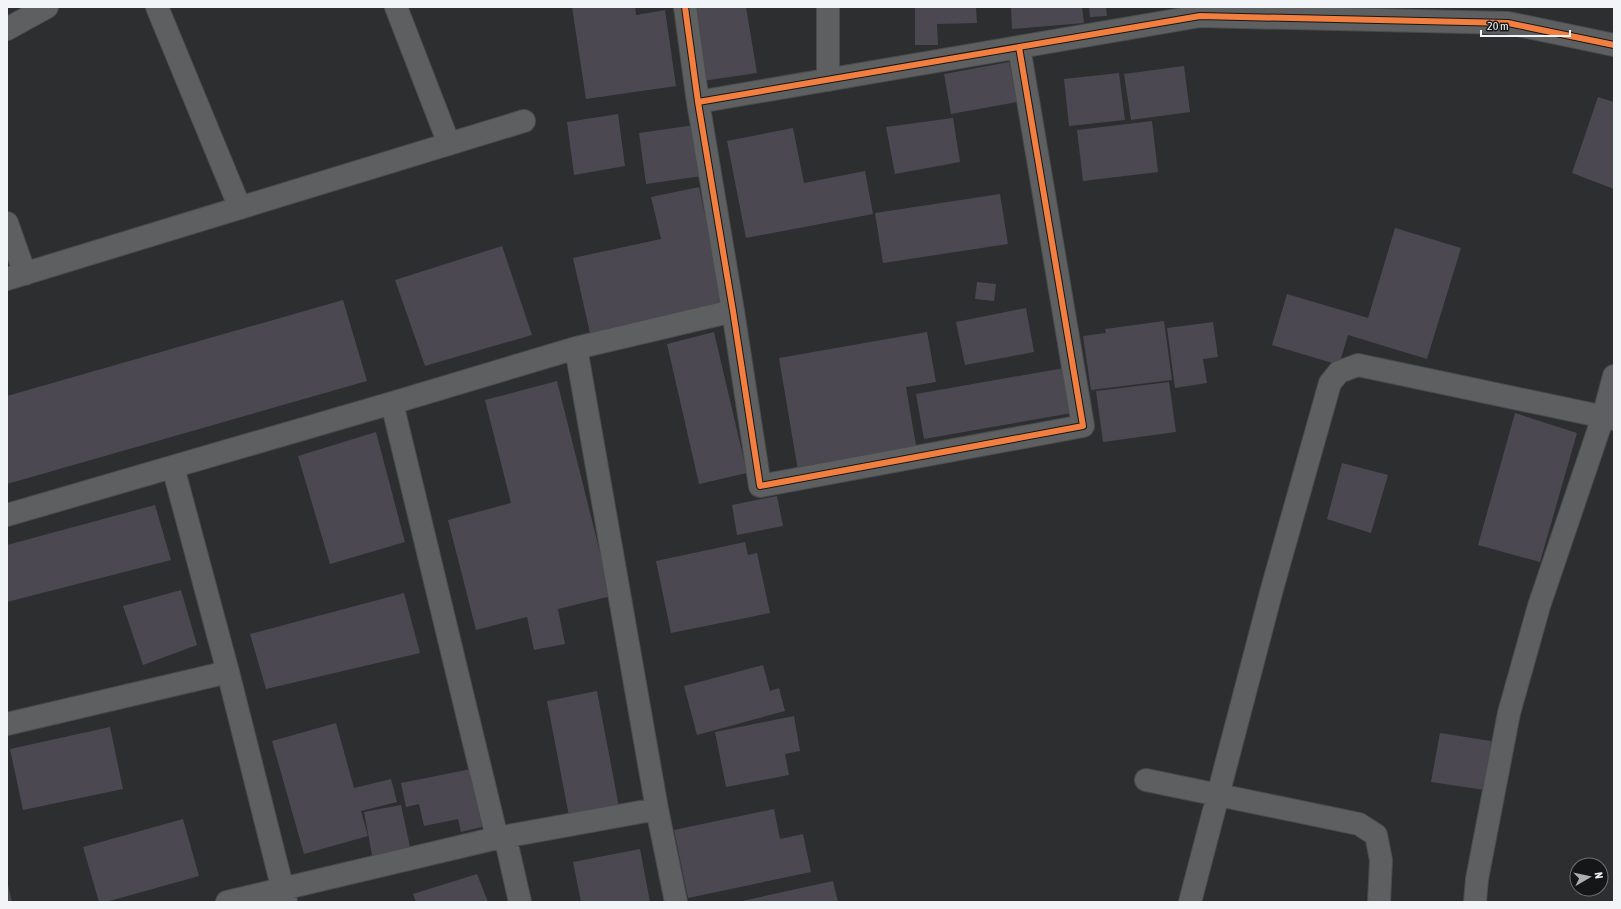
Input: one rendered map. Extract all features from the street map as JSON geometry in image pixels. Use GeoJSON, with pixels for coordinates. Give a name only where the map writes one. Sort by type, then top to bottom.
{"type":"FeatureCollection","features":[{"type":"Feature","properties":{"kind":"street"},"geometry":{"type":"LineString","coordinates":[[7,29],[47,7]]}},
{"type":"Feature","properties":{"kind":"street"},"geometry":{"type":"LineString","coordinates":[[157,7],[240,208]]}},
{"type":"Feature","properties":{"kind":"street"},"geometry":{"type":"LineString","coordinates":[[396,7],[449,144]]}},
{"type":"Feature","properties":{"kind":"street"},"geometry":{"type":"LineString","coordinates":[[685,7],[698,102],[733,311],[760,486],[1083,426],[1019,47]]}},
{"type":"Feature","properties":{"kind":"street"},"geometry":{"type":"LineString","coordinates":[[828,7],[828,80]]}},
{"type":"Feature","properties":{"kind":"street"},"geometry":{"type":"LineString","coordinates":[[698,102],[1019,47],[1167,15],[1200,16],[1335,13],[1508,15],[1614,45]]}},
{"type":"Feature","properties":{"kind":"street"},"geometry":{"type":"LineString","coordinates":[[7,223],[16,277],[524,121]]}},
{"type":"Feature","properties":{"kind":"street"},"geometry":{"type":"LineString","coordinates":[[7,515],[576,348],[733,311]]}},
{"type":"Feature","properties":{"kind":"street"},"geometry":{"type":"LineString","coordinates":[[576,348],[657,809],[676,902]]}},
{"type":"Feature","properties":{"kind":"street"},"geometry":{"type":"LineString","coordinates":[[1190,902],[1272,589],[1330,383],[1339,372],[1358,365],[1608,418]]}},
{"type":"Feature","properties":{"kind":"street"},"geometry":{"type":"LineString","coordinates":[[1475,902],[1477,879],[1509,713],[1539,606],[1608,418],[1614,376]]}},
{"type":"Feature","properties":{"kind":"street"},"geometry":{"type":"LineString","coordinates":[[392,403],[501,837],[520,902]]}},
{"type":"Feature","properties":{"kind":"street"},"geometry":{"type":"LineString","coordinates":[[173,467],[228,672],[284,895]]}},
{"type":"Feature","properties":{"kind":"street"},"geometry":{"type":"LineString","coordinates":[[7,724],[228,672]]}},
{"type":"Feature","properties":{"kind":"street"},"geometry":{"type":"LineString","coordinates":[[1146,780],[1359,824],[1376,835],[1381,860],[1379,902]]}},
{"type":"Feature","properties":{"kind":"street"},"geometry":{"type":"LineString","coordinates":[[227,902],[284,895],[501,837],[657,809]]}},
{"type":"Feature","properties":{"kind":"building"},"geometry":{"type":"Polygon","coordinates":[[[572,7],[635,7],[636,15],[665,10],[676,86],[586,99],[572,7]]]}},
{"type":"Feature","properties":{"kind":"building"},"geometry":{"type":"Polygon","coordinates":[[[692,7],[746,7],[757,73],[702,81],[692,7]]]}},
{"type":"Feature","properties":{"kind":"building"},"geometry":{"type":"Polygon","coordinates":[[[915,7],[976,7],[977,23],[937,24],[938,45],[915,45],[915,7]]]}},
{"type":"Feature","properties":{"kind":"building"},"geometry":{"type":"Polygon","coordinates":[[[1011,7],[1082,7],[1084,23],[1012,29],[1011,7]]]}},
{"type":"Feature","properties":{"kind":"building"},"geometry":{"type":"Polygon","coordinates":[[[1089,7],[1106,7],[1107,16],[1090,17],[1089,7]]]}},
{"type":"Feature","properties":{"kind":"building"},"geometry":{"type":"Polygon","coordinates":[[[1009,62],[1017,102],[951,114],[944,74],[1009,62]]]}},
{"type":"Feature","properties":{"kind":"building"},"geometry":{"type":"Polygon","coordinates":[[[1184,66],[1190,112],[1131,120],[1124,74],[1184,66]]]}},
{"type":"Feature","properties":{"kind":"building"},"geometry":{"type":"Polygon","coordinates":[[[1119,73],[1125,120],[1069,126],[1064,79],[1119,73]]]}},
{"type":"Feature","properties":{"kind":"building"},"geometry":{"type":"Polygon","coordinates":[[[1598,97],[1614,102],[1614,189],[1572,173],[1598,97]]]}},
{"type":"Feature","properties":{"kind":"building"},"geometry":{"type":"Polygon","coordinates":[[[618,114],[625,166],[574,175],[567,122],[618,114]]]}},
{"type":"Feature","properties":{"kind":"building"},"geometry":{"type":"Polygon","coordinates":[[[953,118],[960,162],[895,174],[886,127],[953,118]]]}},
{"type":"Feature","properties":{"kind":"building"},"geometry":{"type":"Polygon","coordinates":[[[1152,121],[1158,172],[1083,181],[1077,130],[1152,121]]]}},
{"type":"Feature","properties":{"kind":"building"},"geometry":{"type":"Polygon","coordinates":[[[695,125],[702,176],[646,184],[639,133],[695,125]]]}},
{"type":"Feature","properties":{"kind":"building"},"geometry":{"type":"Polygon","coordinates":[[[793,128],[804,183],[865,171],[873,214],[746,238],[727,141],[793,128]]]}},
{"type":"Feature","properties":{"kind":"building"},"geometry":{"type":"Polygon","coordinates":[[[699,187],[724,304],[590,333],[573,258],[661,239],[651,197],[699,187]]]}},
{"type":"Feature","properties":{"kind":"building"},"geometry":{"type":"Polygon","coordinates":[[[1000,194],[1008,244],[883,263],[875,213],[1000,194]]]}},
{"type":"Feature","properties":{"kind":"building"},"geometry":{"type":"Polygon","coordinates":[[[1395,228],[1461,248],[1427,359],[1348,335],[1339,365],[1272,345],[1287,294],[1368,318],[1395,228]]]}},
{"type":"Feature","properties":{"kind":"building"},"geometry":{"type":"Polygon","coordinates":[[[502,246],[532,335],[425,366],[395,280],[502,246]]]}},
{"type":"Feature","properties":{"kind":"building"},"geometry":{"type":"Polygon","coordinates":[[[977,282],[996,284],[994,301],[975,299],[977,282]]]}},
{"type":"Feature","properties":{"kind":"building"},"geometry":{"type":"Polygon","coordinates":[[[343,300],[367,381],[7,484],[7,396],[343,300]]]}},
{"type":"Feature","properties":{"kind":"building"},"geometry":{"type":"Polygon","coordinates":[[[1026,308],[1034,352],[965,365],[956,322],[1026,308]]]}},
{"type":"Feature","properties":{"kind":"building"},"geometry":{"type":"Polygon","coordinates":[[[1164,321],[1172,380],[1091,390],[1083,336],[1106,333],[1105,329],[1164,321]]]}},
{"type":"Feature","properties":{"kind":"building"},"geometry":{"type":"Polygon","coordinates":[[[1213,322],[1218,357],[1203,359],[1207,383],[1175,388],[1167,328],[1213,322]]]}},
{"type":"Feature","properties":{"kind":"building"},"geometry":{"type":"Polygon","coordinates":[[[714,332],[747,473],[699,484],[667,344],[714,332]]]}},
{"type":"Feature","properties":{"kind":"building"},"geometry":{"type":"Polygon","coordinates":[[[927,332],[936,382],[906,387],[917,451],[798,471],[779,358],[927,332]]]}},
{"type":"Feature","properties":{"kind":"building"},"geometry":{"type":"Polygon","coordinates":[[[1064,368],[1072,413],[924,439],[916,394],[1064,368]]]}},
{"type":"Feature","properties":{"kind":"building"},"geometry":{"type":"Polygon","coordinates":[[[557,381],[611,596],[558,609],[565,644],[534,650],[527,617],[476,630],[448,520],[511,503],[485,400],[557,381]]]}},
{"type":"Feature","properties":{"kind":"building"},"geometry":{"type":"Polygon","coordinates":[[[1169,382],[1176,432],[1103,442],[1096,391],[1169,382]]]}},
{"type":"Feature","properties":{"kind":"building"},"geometry":{"type":"Polygon","coordinates":[[[1515,413],[1577,433],[1540,562],[1478,545],[1515,413]]]}},
{"type":"Feature","properties":{"kind":"building"},"geometry":{"type":"Polygon","coordinates":[[[376,432],[405,542],[330,564],[298,456],[376,432]]]}},
{"type":"Feature","properties":{"kind":"building"},"geometry":{"type":"Polygon","coordinates":[[[1342,463],[1388,475],[1371,533],[1327,519],[1342,463]]]}},
{"type":"Feature","properties":{"kind":"building"},"geometry":{"type":"Polygon","coordinates":[[[777,496],[783,526],[737,535],[732,505],[777,496]]]}},
{"type":"Feature","properties":{"kind":"building"},"geometry":{"type":"Polygon","coordinates":[[[155,505],[171,560],[7,602],[7,545],[155,505]]]}},
{"type":"Feature","properties":{"kind":"building"},"geometry":{"type":"Polygon","coordinates":[[[745,542],[748,555],[757,553],[770,613],[671,633],[656,561],[745,542]]]}},
{"type":"Feature","properties":{"kind":"building"},"geometry":{"type":"Polygon","coordinates":[[[181,590],[197,645],[143,665],[123,606],[181,590]]]}},
{"type":"Feature","properties":{"kind":"building"},"geometry":{"type":"Polygon","coordinates":[[[404,593],[420,653],[266,689],[250,634],[404,593]]]}},
{"type":"Feature","properties":{"kind":"building"},"geometry":{"type":"Polygon","coordinates":[[[763,665],[770,691],[779,688],[785,711],[697,735],[684,686],[763,665]]]}},
{"type":"Feature","properties":{"kind":"building"},"geometry":{"type":"Polygon","coordinates":[[[597,691],[619,807],[569,816],[547,701],[597,691]]]}},
{"type":"Feature","properties":{"kind":"building"},"geometry":{"type":"Polygon","coordinates":[[[794,716],[800,751],[785,754],[789,775],[726,787],[715,732],[794,716]]]}},
{"type":"Feature","properties":{"kind":"building"},"geometry":{"type":"Polygon","coordinates":[[[336,723],[354,788],[391,779],[397,802],[361,811],[368,836],[304,854],[272,741],[336,723]]]}},
{"type":"Feature","properties":{"kind":"building"},"geometry":{"type":"Polygon","coordinates":[[[110,727],[123,789],[23,810],[10,749],[110,727]]]}},
{"type":"Feature","properties":{"kind":"building"},"geometry":{"type":"Polygon","coordinates":[[[1440,733],[1491,741],[1485,790],[1431,782],[1440,733]]]}},
{"type":"Feature","properties":{"kind":"building"},"geometry":{"type":"Polygon","coordinates":[[[471,769],[482,827],[461,832],[458,819],[424,826],[419,804],[406,807],[401,783],[471,769]]]}},
{"type":"Feature","properties":{"kind":"building"},"geometry":{"type":"Polygon","coordinates":[[[401,805],[411,852],[373,860],[364,812],[401,805]]]}},
{"type":"Feature","properties":{"kind":"building"},"geometry":{"type":"Polygon","coordinates":[[[774,809],[780,839],[803,834],[811,872],[688,898],[674,830],[774,809]]]}},
{"type":"Feature","properties":{"kind":"building"},"geometry":{"type":"Polygon","coordinates":[[[183,819],[199,876],[106,902],[99,902],[83,847],[183,819]]]}},
{"type":"Feature","properties":{"kind":"building"},"geometry":{"type":"Polygon","coordinates":[[[640,849],[650,902],[581,902],[573,862],[640,849]]]}},
{"type":"Feature","properties":{"kind":"building"},"geometry":{"type":"Polygon","coordinates":[[[477,874],[488,902],[416,902],[413,894],[477,874]]]}},
{"type":"Feature","properties":{"kind":"building"},"geometry":{"type":"Polygon","coordinates":[[[833,881],[838,902],[742,902],[742,901],[833,881]]]}},
{"type":"Feature","properties":{"kind":"building"},"geometry":{"type":"Polygon","coordinates":[[[8,885],[12,902],[7,902],[8,885]]]}},
{"type":"Feature","properties":{"kind":"cycle path"},"geometry":{"type":"LineString","coordinates":[[685,7],[698,102],[733,311],[760,486],[1083,426],[1019,47]]}},
{"type":"Feature","properties":{"kind":"cycle path"},"geometry":{"type":"LineString","coordinates":[[698,102],[1200,16],[1508,23],[1614,45]]}}]}
